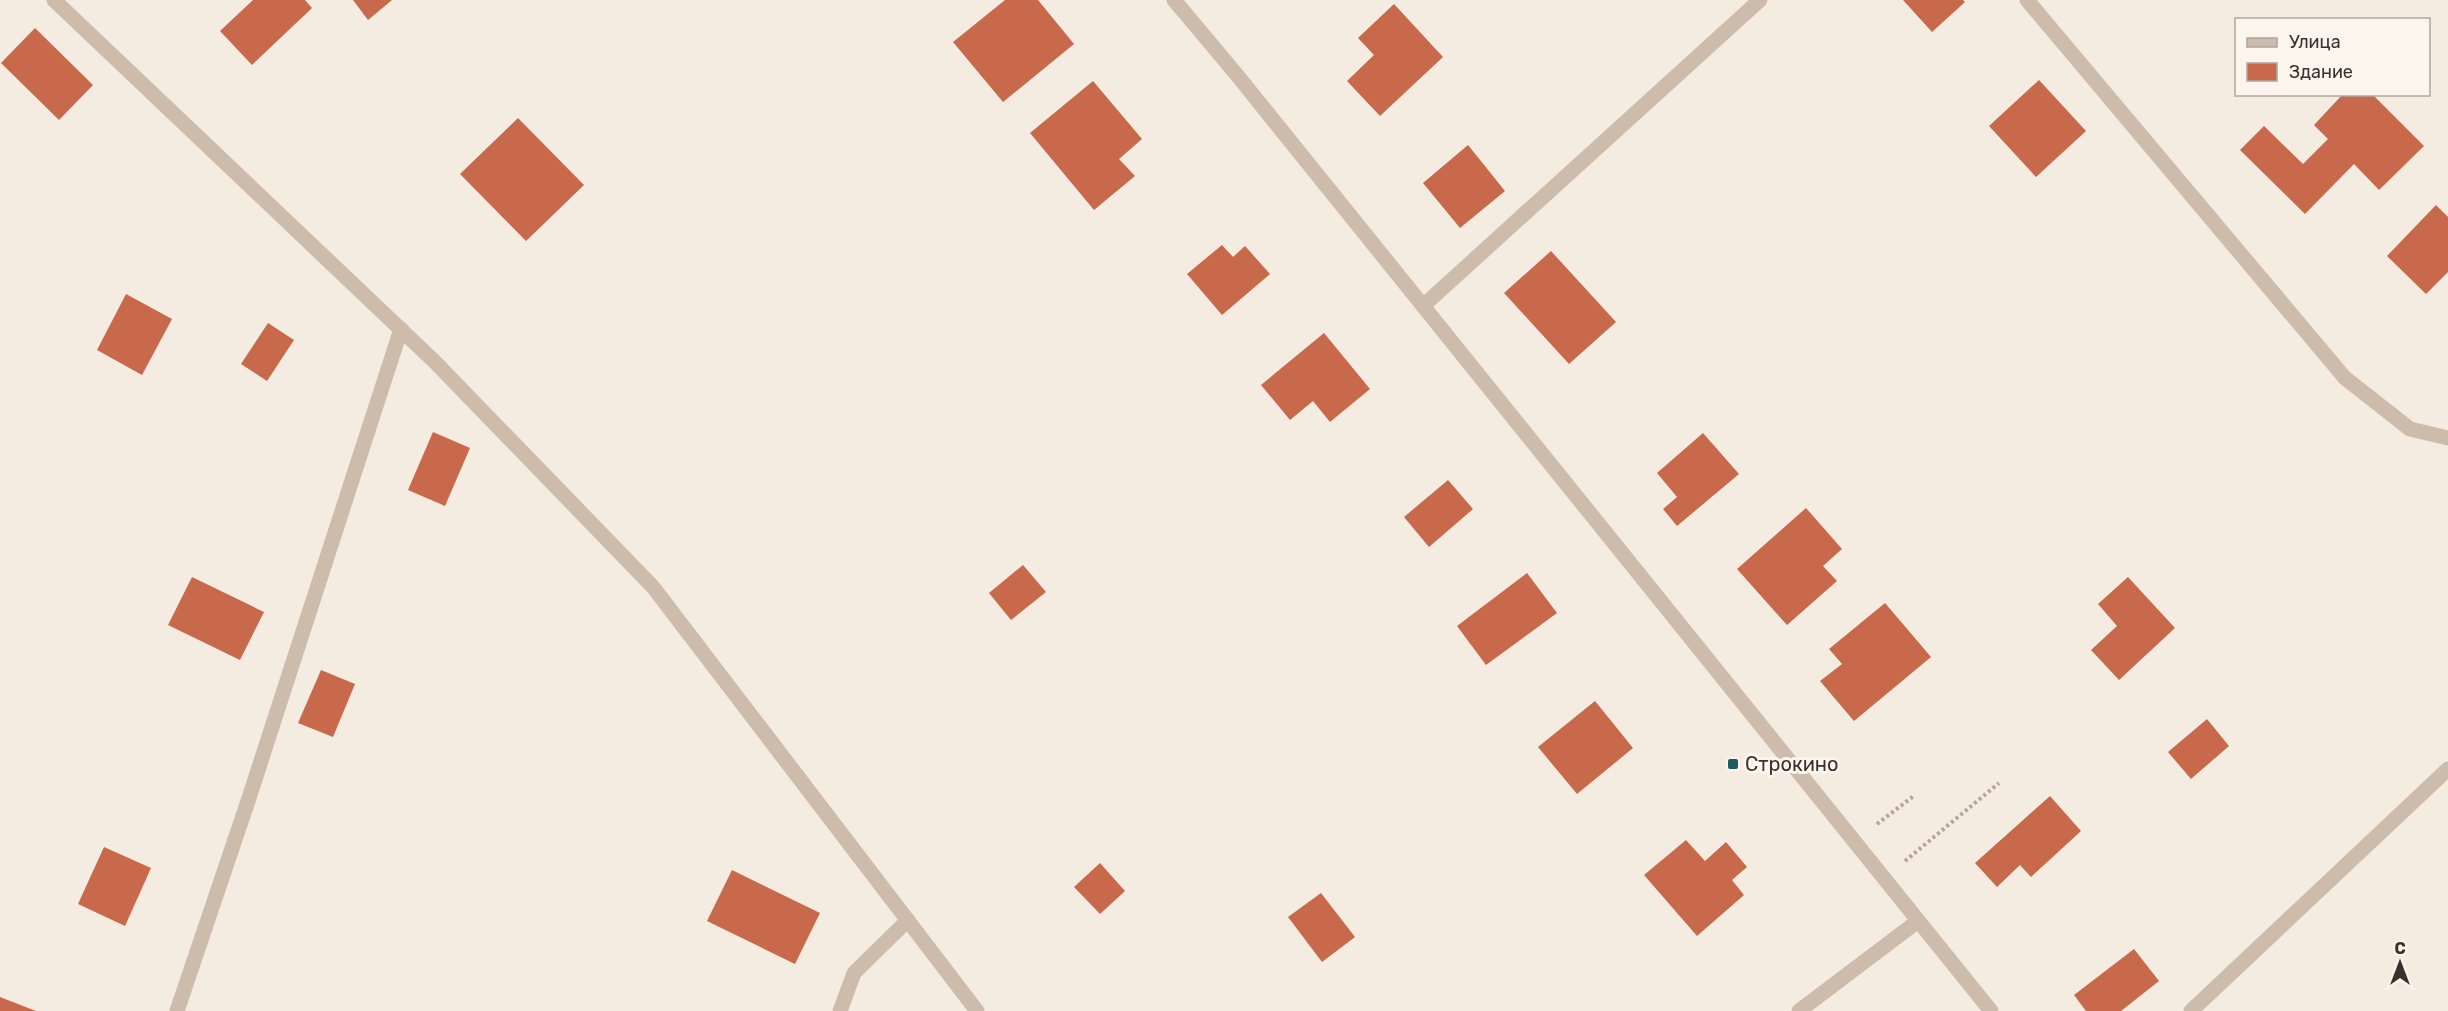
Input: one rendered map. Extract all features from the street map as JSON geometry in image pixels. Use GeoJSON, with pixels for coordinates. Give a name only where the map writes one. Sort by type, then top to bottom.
{"type":"FeatureCollection","features":[{"type":"Feature","properties":{"kind":"street"},"geometry":{"type":"LineString","coordinates":[[54,0],[400,329],[652,587],[977,1011]]}},
{"type":"Feature","properties":{"kind":"street"},"geometry":{"type":"LineString","coordinates":[[1174,0],[1237,75],[1991,1011]]}},
{"type":"Feature","properties":{"kind":"street"},"geometry":{"type":"LineString","coordinates":[[1423,306],[1760,0]]}},
{"type":"Feature","properties":{"kind":"street"},"geometry":{"type":"LineString","coordinates":[[2027,0],[2345,378],[2410,429],[2448,438]]}},
{"type":"Feature","properties":{"kind":"street"},"geometry":{"type":"LineString","coordinates":[[177,1011],[252,790],[400,329]]}},
{"type":"Feature","properties":{"kind":"street"},"geometry":{"type":"LineString","coordinates":[[2191,1011],[2448,769]]}},
{"type":"Feature","properties":{"kind":"street"},"geometry":{"type":"LineString","coordinates":[[840,1011],[854,972],[908,920]]}},
{"type":"Feature","properties":{"kind":"street"},"geometry":{"type":"LineString","coordinates":[[1799,1011],[1918,921]]}},
{"type":"Feature","properties":{"kind":"path"},"geometry":{"type":"LineString","coordinates":[[1884,878],[1999,783]]}},
{"type":"Feature","properties":{"kind":"path"},"geometry":{"type":"LineString","coordinates":[[1854,841],[1915,795]]}},
{"type":"Feature","properties":{"kind":"building"},"geometry":{"type":"Polygon","coordinates":[[[253,0],[305,0],[312,8],[252,65],[220,31],[253,0]]]}},
{"type":"Feature","properties":{"kind":"building"},"geometry":{"type":"Polygon","coordinates":[[[353,0],[392,0],[368,20],[353,0]]]}},
{"type":"Feature","properties":{"kind":"building"},"geometry":{"type":"Polygon","coordinates":[[[1005,0],[1038,0],[1074,44],[1003,102],[953,42],[1005,0]]]}},
{"type":"Feature","properties":{"kind":"building"},"geometry":{"type":"Polygon","coordinates":[[[1903,0],[1963,0],[1965,2],[1932,32],[1903,0]]]}},
{"type":"Feature","properties":{"kind":"building"},"geometry":{"type":"Polygon","coordinates":[[[1394,4],[1443,57],[1380,116],[1347,81],[1374,55],[1358,38],[1394,4]]]}},
{"type":"Feature","properties":{"kind":"building"},"geometry":{"type":"Polygon","coordinates":[[[35,28],[93,85],[59,120],[1,63],[35,28]]]}},
{"type":"Feature","properties":{"kind":"building"},"geometry":{"type":"Polygon","coordinates":[[[2039,80],[2086,131],[2036,177],[1989,126],[2039,80]]]}},
{"type":"Feature","properties":{"kind":"building"},"geometry":{"type":"Polygon","coordinates":[[[1093,81],[1142,139],[1119,159],[1135,176],[1094,210],[1030,133],[1093,81]]]}},
{"type":"Feature","properties":{"kind":"building"},"geometry":{"type":"Polygon","coordinates":[[[2341,96],[2374,96],[2424,146],[2379,190],[2354,164],[2305,214],[2240,150],[2264,126],[2303,164],[2328,139],[2314,125],[2341,96]]]}},
{"type":"Feature","properties":{"kind":"building"},"geometry":{"type":"Polygon","coordinates":[[[518,118],[584,185],[526,241],[460,174],[518,118]]]}},
{"type":"Feature","properties":{"kind":"building"},"geometry":{"type":"Polygon","coordinates":[[[1468,145],[1505,191],[1460,228],[1423,183],[1468,145]]]}},
{"type":"Feature","properties":{"kind":"building"},"geometry":{"type":"Polygon","coordinates":[[[2436,205],[2448,217],[2448,272],[2426,294],[2387,256],[2436,205]]]}},
{"type":"Feature","properties":{"kind":"building"},"geometry":{"type":"Polygon","coordinates":[[[1222,245],[1233,257],[1245,246],[1270,274],[1222,315],[1187,274],[1222,245]]]}},
{"type":"Feature","properties":{"kind":"building"},"geometry":{"type":"Polygon","coordinates":[[[1551,251],[1616,322],[1569,364],[1504,293],[1551,251]]]}},
{"type":"Feature","properties":{"kind":"building"},"geometry":{"type":"Polygon","coordinates":[[[126,294],[172,319],[142,375],[97,350],[126,294]]]}},
{"type":"Feature","properties":{"kind":"building"},"geometry":{"type":"Polygon","coordinates":[[[268,323],[294,340],[267,381],[241,364],[268,323]]]}},
{"type":"Feature","properties":{"kind":"building"},"geometry":{"type":"Polygon","coordinates":[[[1324,333],[1370,389],[1330,422],[1313,401],[1290,420],[1261,385],[1324,333]]]}},
{"type":"Feature","properties":{"kind":"building"},"geometry":{"type":"Polygon","coordinates":[[[433,432],[470,448],[445,506],[408,490],[433,432]]]}},
{"type":"Feature","properties":{"kind":"building"},"geometry":{"type":"Polygon","coordinates":[[[1703,433],[1739,474],[1677,526],[1663,509],[1677,497],[1657,473],[1703,433]]]}},
{"type":"Feature","properties":{"kind":"building"},"geometry":{"type":"Polygon","coordinates":[[[1448,480],[1473,509],[1429,547],[1404,517],[1448,480]]]}},
{"type":"Feature","properties":{"kind":"building"},"geometry":{"type":"Polygon","coordinates":[[[1806,508],[1842,549],[1823,566],[1837,581],[1787,625],[1737,569],[1806,508]]]}},
{"type":"Feature","properties":{"kind":"building"},"geometry":{"type":"Polygon","coordinates":[[[1023,565],[1046,592],[1011,620],[989,593],[1023,565]]]}},
{"type":"Feature","properties":{"kind":"building"},"geometry":{"type":"Polygon","coordinates":[[[1527,573],[1557,613],[1486,665],[1457,626],[1527,573]]]}},
{"type":"Feature","properties":{"kind":"building"},"geometry":{"type":"Polygon","coordinates":[[[192,577],[264,612],[240,660],[168,625],[192,577]]]}},
{"type":"Feature","properties":{"kind":"building"},"geometry":{"type":"Polygon","coordinates":[[[2128,577],[2175,628],[2119,680],[2091,650],[2117,626],[2098,604],[2128,577]]]}},
{"type":"Feature","properties":{"kind":"building"},"geometry":{"type":"Polygon","coordinates":[[[1885,603],[1931,657],[1854,721],[1820,681],[1842,664],[1829,649],[1885,603]]]}},
{"type":"Feature","properties":{"kind":"building"},"geometry":{"type":"Polygon","coordinates":[[[321,670],[355,684],[333,737],[298,723],[321,670]]]}},
{"type":"Feature","properties":{"kind":"building"},"geometry":{"type":"Polygon","coordinates":[[[1595,701],[1633,748],[1577,794],[1538,747],[1595,701]]]}},
{"type":"Feature","properties":{"kind":"building"},"geometry":{"type":"Polygon","coordinates":[[[2207,719],[2229,746],[2191,779],[2168,752],[2207,719]]]}},
{"type":"Feature","properties":{"kind":"building"},"geometry":{"type":"Polygon","coordinates":[[[2050,796],[2081,831],[2031,877],[2020,865],[1997,887],[1975,863],[2050,796]]]}},
{"type":"Feature","properties":{"kind":"building"},"geometry":{"type":"Polygon","coordinates":[[[1686,840],[1705,861],[1726,842],[1747,867],[1732,880],[1744,895],[1697,936],[1644,875],[1686,840]]]}},
{"type":"Feature","properties":{"kind":"building"},"geometry":{"type":"Polygon","coordinates":[[[104,847],[151,868],[125,926],[78,904],[104,847]]]}},
{"type":"Feature","properties":{"kind":"building"},"geometry":{"type":"Polygon","coordinates":[[[1100,863],[1125,891],[1100,914],[1074,887],[1100,863]]]}},
{"type":"Feature","properties":{"kind":"building"},"geometry":{"type":"Polygon","coordinates":[[[732,870],[820,913],[795,964],[707,921],[732,870]]]}},
{"type":"Feature","properties":{"kind":"building"},"geometry":{"type":"Polygon","coordinates":[[[1321,893],[1355,937],[1322,962],[1288,917],[1321,893]]]}},
{"type":"Feature","properties":{"kind":"building"},"geometry":{"type":"Polygon","coordinates":[[[2134,949],[2159,981],[2121,1011],[2086,1011],[2074,995],[2134,949]]]}},
{"type":"Feature","properties":{"kind":"building"},"geometry":{"type":"Polygon","coordinates":[[[0,997],[36,1011],[0,1011],[0,997]]]}},
{"type":"Feature","properties":{"kind":"place","name":"Строкино"},"geometry":{"type":"Point","coordinates":[1733,764]}}]}
